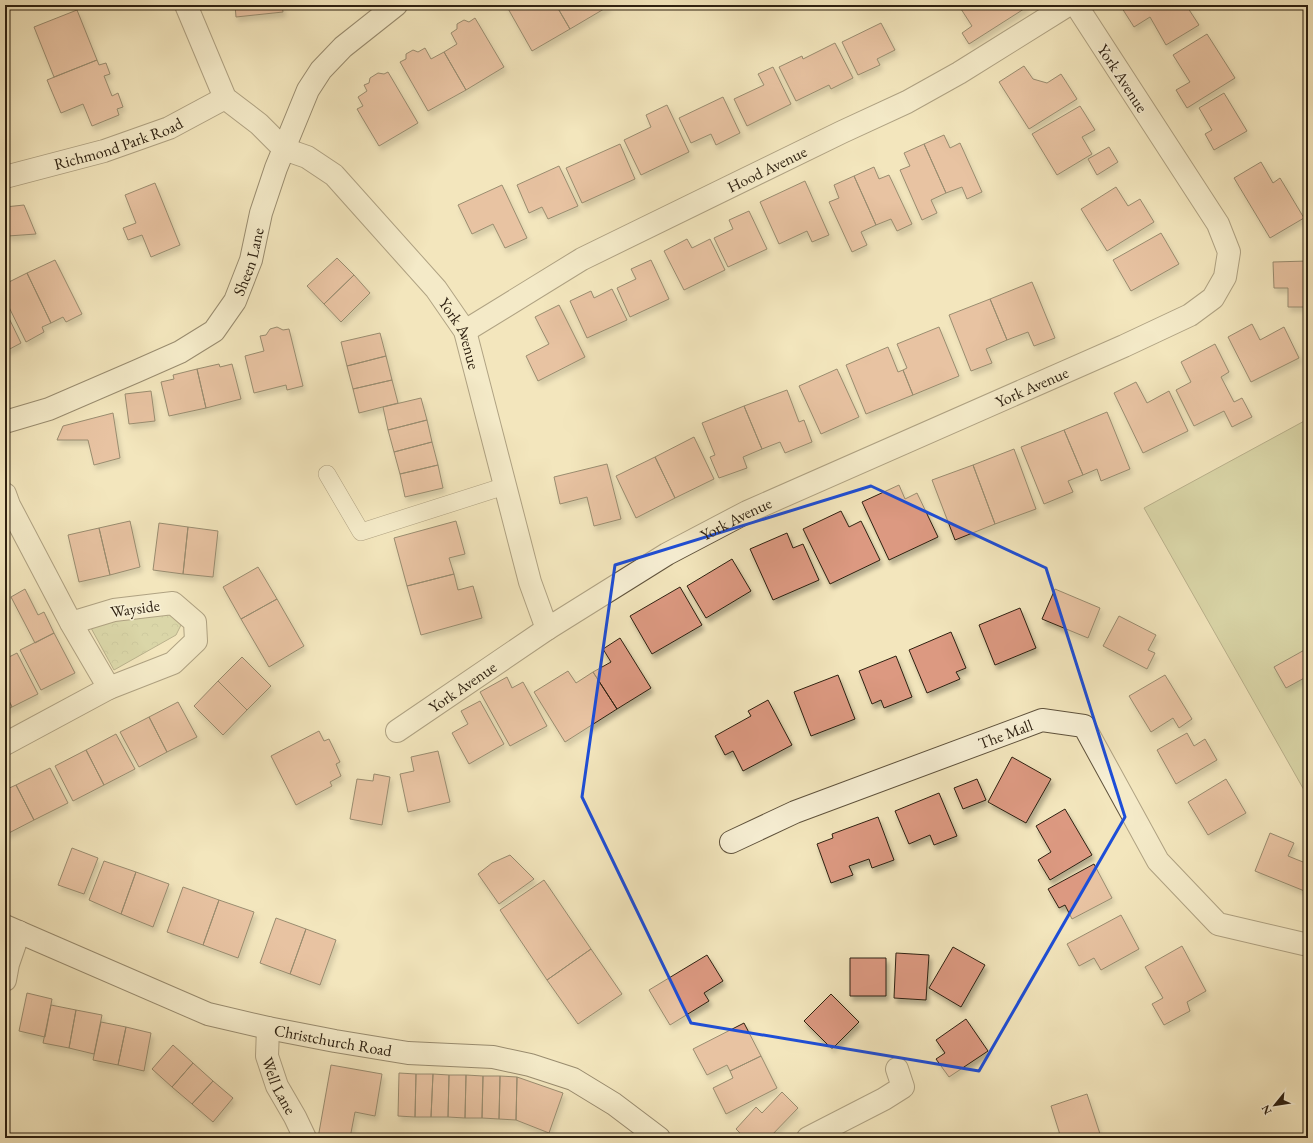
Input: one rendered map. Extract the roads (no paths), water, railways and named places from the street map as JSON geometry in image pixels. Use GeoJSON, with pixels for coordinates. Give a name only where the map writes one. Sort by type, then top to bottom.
{"type":"FeatureCollection","features":[{"type":"Feature","properties":{"kind":"street"},"geometry":{"type":"LineString","coordinates":[[186,5],[225,98],[259,124],[284,149]]}},
{"type":"Feature","properties":{"kind":"street","name":"Sheen Lane"},"geometry":{"type":"LineString","coordinates":[[5,422],[49,409],[137,371],[180,352],[214,331],[236,301],[251,260],[261,213],[284,149],[308,90],[321,70],[343,47],[396,5]]}},
{"type":"Feature","properties":{"kind":"street","name":"Hood Avenue"},"geometry":{"type":"LineString","coordinates":[[465,331],[582,259],[842,132],[907,102],[959,73],[1068,5]]}},
{"type":"Feature","properties":{"kind":"street","name":"York Avenue"},"geometry":{"type":"LineString","coordinates":[[397,731],[547,630],[667,554],[746,512],[1124,346],[1190,315],[1213,298],[1225,277],[1229,252],[1218,224],[1076,5]]}},
{"type":"Feature","properties":{"kind":"street","name":"Richmond Park Road"},"geometry":{"type":"LineString","coordinates":[[5,176],[104,151],[169,128],[225,98]]}},
{"type":"Feature","properties":{"kind":"street","name":"York Avenue"},"geometry":{"type":"LineString","coordinates":[[284,149],[307,157],[334,175],[436,289],[465,331],[530,582],[547,630]]}},
{"type":"Feature","properties":{"kind":"street"},"geometry":{"type":"LineString","coordinates":[[5,494],[9,505],[71,623],[109,688]]}},
{"type":"Feature","properties":{"kind":"street","name":"Wayside"},"geometry":{"type":"LineString","coordinates":[[5,744],[109,688],[174,663],[196,641],[195,622],[173,603],[114,610],[71,623]]}},
{"type":"Feature","properties":{"kind":"street","name":"The Mall"},"geometry":{"type":"LineString","coordinates":[[731,842],[795,812],[1042,720],[1084,726],[1158,861],[1218,924],[1308,945]]}},
{"type":"Feature","properties":{"kind":"street"},"geometry":{"type":"LineString","coordinates":[[5,980],[12,929]]}},
{"type":"Feature","properties":{"kind":"street","name":"Christchurch Road"},"geometry":{"type":"LineString","coordinates":[[12,929],[208,1014],[268,1028],[408,1053],[493,1057],[530,1065],[573,1079],[614,1104],[659,1138]]}},
{"type":"Feature","properties":{"kind":"street","name":"Well Lane"},"geometry":{"type":"LineString","coordinates":[[268,1028],[268,1056],[277,1086],[305,1138]]}},
{"type":"Feature","properties":{"kind":"street"},"geometry":{"type":"LineString","coordinates":[[808,1138],[884,1099],[903,1087],[897,1069]]}},
{"type":"Feature","properties":{"kind":"lane"},"geometry":{"type":"LineString","coordinates":[[327,474],[361,532],[505,486]]}}]}
